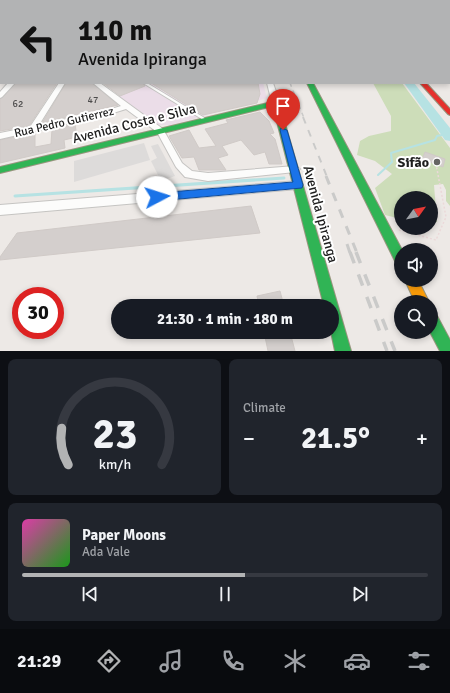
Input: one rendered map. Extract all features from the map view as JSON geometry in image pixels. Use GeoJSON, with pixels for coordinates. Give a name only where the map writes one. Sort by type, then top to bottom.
{"type":"FeatureCollection","features":[{"type":"Feature","properties":{"kind":"main road"},"geometry":{"type":"LineString","coordinates":[[310,84],[394,248]]}},
{"type":"Feature","properties":{"kind":"main road"},"geometry":{"type":"LineString","coordinates":[[424,84],[449,111]]}},
{"type":"Feature","properties":{"kind":"main road","name":"Avenida Costa e Silva"},"geometry":{"type":"LineString","coordinates":[[0,170],[276,103]]}},
{"type":"Feature","properties":{"kind":"main road","name":"Avenida Ipiranga"},"geometry":{"type":"LineString","coordinates":[[276,103],[329,299]]}},
{"type":"Feature","properties":{"kind":"main road"},"geometry":{"type":"LineString","coordinates":[[438,332],[448,351]]}},
{"type":"Feature","properties":{"kind":"main road"},"geometry":{"type":"LineString","coordinates":[[339,336],[343,351]]}},
{"type":"Feature","properties":{"kind":"street"},"geometry":{"type":"LineString","coordinates":[[0,96],[11,84]]}},
{"type":"Feature","properties":{"kind":"street"},"geometry":{"type":"LineString","coordinates":[[32,130],[61,84]]}},
{"type":"Feature","properties":{"kind":"street"},"geometry":{"type":"LineString","coordinates":[[97,84],[160,131],[179,165],[189,174],[208,177],[295,170]]}},
{"type":"Feature","properties":{"kind":"street","name":"Avenida Ipiranga"},"geometry":{"type":"LineString","coordinates":[[270,84],[276,103]]}},
{"type":"Feature","properties":{"kind":"street","name":"Rua Pedro Gutierrez"},"geometry":{"type":"LineString","coordinates":[[0,136],[110,112],[127,106]]}},
{"type":"Feature","properties":{"kind":"street"},"geometry":{"type":"LineString","coordinates":[[0,210],[298,184]]}},
{"type":"Feature","properties":{"kind":"lane"},"geometry":{"type":"LineString","coordinates":[[147,84],[206,120]]}},
{"type":"Feature","properties":{"kind":"path"},"geometry":{"type":"LineString","coordinates":[[416,235],[436,240],[446,217],[436,164]]}},
{"type":"Feature","properties":{"kind":"shaded area"},"geometry":{"type":"Polygon","coordinates":[[[134,84],[263,84],[267,98],[171,125],[158,125],[118,96],[139,88],[134,84]]]}},
{"type":"Feature","properties":{"kind":"shaded area"},"geometry":{"type":"Polygon","coordinates":[[[144,143],[150,160],[74,182],[74,161],[144,143]]]}},
{"type":"Feature","properties":{"kind":"shaded area"},"geometry":{"type":"Polygon","coordinates":[[[158,144],[175,176],[161,181],[151,161],[157,158],[151,146],[158,144]]]}},
{"type":"Feature","properties":{"kind":"green space"},"geometry":{"type":"Polygon","coordinates":[[[374,84],[403,84],[450,148],[450,206],[446,201],[446,190],[443,184],[434,185],[434,191],[394,191],[394,217],[385,215],[375,188],[392,174],[375,161],[357,155],[360,141],[369,136],[391,131],[391,116],[374,84]]]}},
{"type":"Feature","properties":{"kind":"building"},"geometry":{"type":"Polygon","coordinates":[[[15,84],[56,84],[29,126],[0,131],[0,99],[15,84]]]}},
{"type":"Feature","properties":{"kind":"building"},"geometry":{"type":"Polygon","coordinates":[[[65,84],[93,84],[118,105],[42,123],[65,84]]]}},
{"type":"Feature","properties":{"kind":"building"},"geometry":{"type":"Polygon","coordinates":[[[104,84],[143,84],[145,86],[120,96],[104,84]]]}},
{"type":"Feature","properties":{"kind":"building"},"geometry":{"type":"Polygon","coordinates":[[[153,84],[258,84],[260,94],[257,103],[203,115],[153,84]]]}},
{"type":"Feature","properties":{"kind":"building"},"geometry":{"type":"Polygon","coordinates":[[[260,112],[269,121],[274,133],[270,134],[275,139],[282,164],[269,164],[265,152],[254,155],[241,140],[222,146],[228,155],[218,158],[226,170],[199,170],[194,157],[182,158],[169,136],[189,130],[199,148],[216,146],[205,129],[228,123],[226,120],[260,112]]]}},
{"type":"Feature","properties":{"kind":"building"},"geometry":{"type":"Polygon","coordinates":[[[75,124],[77,137],[64,140],[65,148],[0,163],[0,140],[35,133],[35,147],[51,144],[52,129],[75,124]]]}},
{"type":"Feature","properties":{"kind":"building","name":"Sifão"},"geometry":{"type":"Polygon","coordinates":[[[425,152],[445,159],[443,167],[422,159],[425,152]]]}},
{"type":"Feature","properties":{"kind":"building"},"geometry":{"type":"Polygon","coordinates":[[[251,206],[260,233],[0,260],[0,257],[17,233],[251,206]]]}},
{"type":"Feature","properties":{"kind":"building"},"geometry":{"type":"Polygon","coordinates":[[[280,291],[282,299],[258,299],[257,296],[280,291]]]}},
{"type":"Feature","properties":{"kind":"building"},"geometry":{"type":"Polygon","coordinates":[[[265,339],[292,339],[295,351],[268,351],[265,339]]]}},
{"type":"Feature","properties":{"kind":"waterway"},"geometry":{"type":"LineString","coordinates":[[410,84],[450,137]]}},
{"type":"Feature","properties":{"kind":"waterway"},"geometry":{"type":"LineString","coordinates":[[378,175],[392,162],[391,153],[435,140],[437,136],[447,134]]}},
{"type":"Feature","properties":{"kind":"waterway"},"geometry":{"type":"LineString","coordinates":[[15,196],[284,178]]}},
{"type":"Feature","properties":{"kind":"railway"},"geometry":{"type":"LineString","coordinates":[[290,84],[304,118]]}},
{"type":"Feature","properties":{"kind":"railway"},"geometry":{"type":"LineString","coordinates":[[303,117],[327,177]]}},
{"type":"Feature","properties":{"kind":"railway"},"geometry":{"type":"LineString","coordinates":[[326,176],[357,253]]}},
{"type":"Feature","properties":{"kind":"railway"},"geometry":{"type":"LineString","coordinates":[[347,244],[350,253]]}},
{"type":"Feature","properties":{"kind":"railway"},"geometry":{"type":"LineString","coordinates":[[350,252],[387,351]]}},
{"type":"Feature","properties":{"kind":"railway"},"geometry":{"type":"LineString","coordinates":[[356,252],[395,351]]}},
{"type":"Feature","properties":{"kind":"traffic: fast"},"geometry":{"type":"LineString","coordinates":[[311,84],[394,247]]}},
{"type":"Feature","properties":{"kind":"traffic: fast"},"geometry":{"type":"LineString","coordinates":[[0,170],[276,103],[329,299]]}},
{"type":"Feature","properties":{"kind":"traffic: fast"},"geometry":{"type":"LineString","coordinates":[[438,332],[448,351]]}},
{"type":"Feature","properties":{"kind":"traffic: fast"},"geometry":{"type":"LineString","coordinates":[[339,336],[343,351]]}},
{"type":"Feature","properties":{"kind":"traffic: slow"},"geometry":{"type":"LineString","coordinates":[[414,287],[418,295]]}},
{"type":"Feature","properties":{"kind":"traffic: jam"},"geometry":{"type":"LineString","coordinates":[[424,84],[450,113]]}},
{"type":"Feature","properties":{"kind":"place","name":"Sifão"},"geometry":{"type":"Point","coordinates":[437,162]}},
{"type":"Feature","properties":{"kind":"route"},"geometry":{"type":"LineString","coordinates":[[157,197],[298,185],[295,169],[283,130]]}}]}
